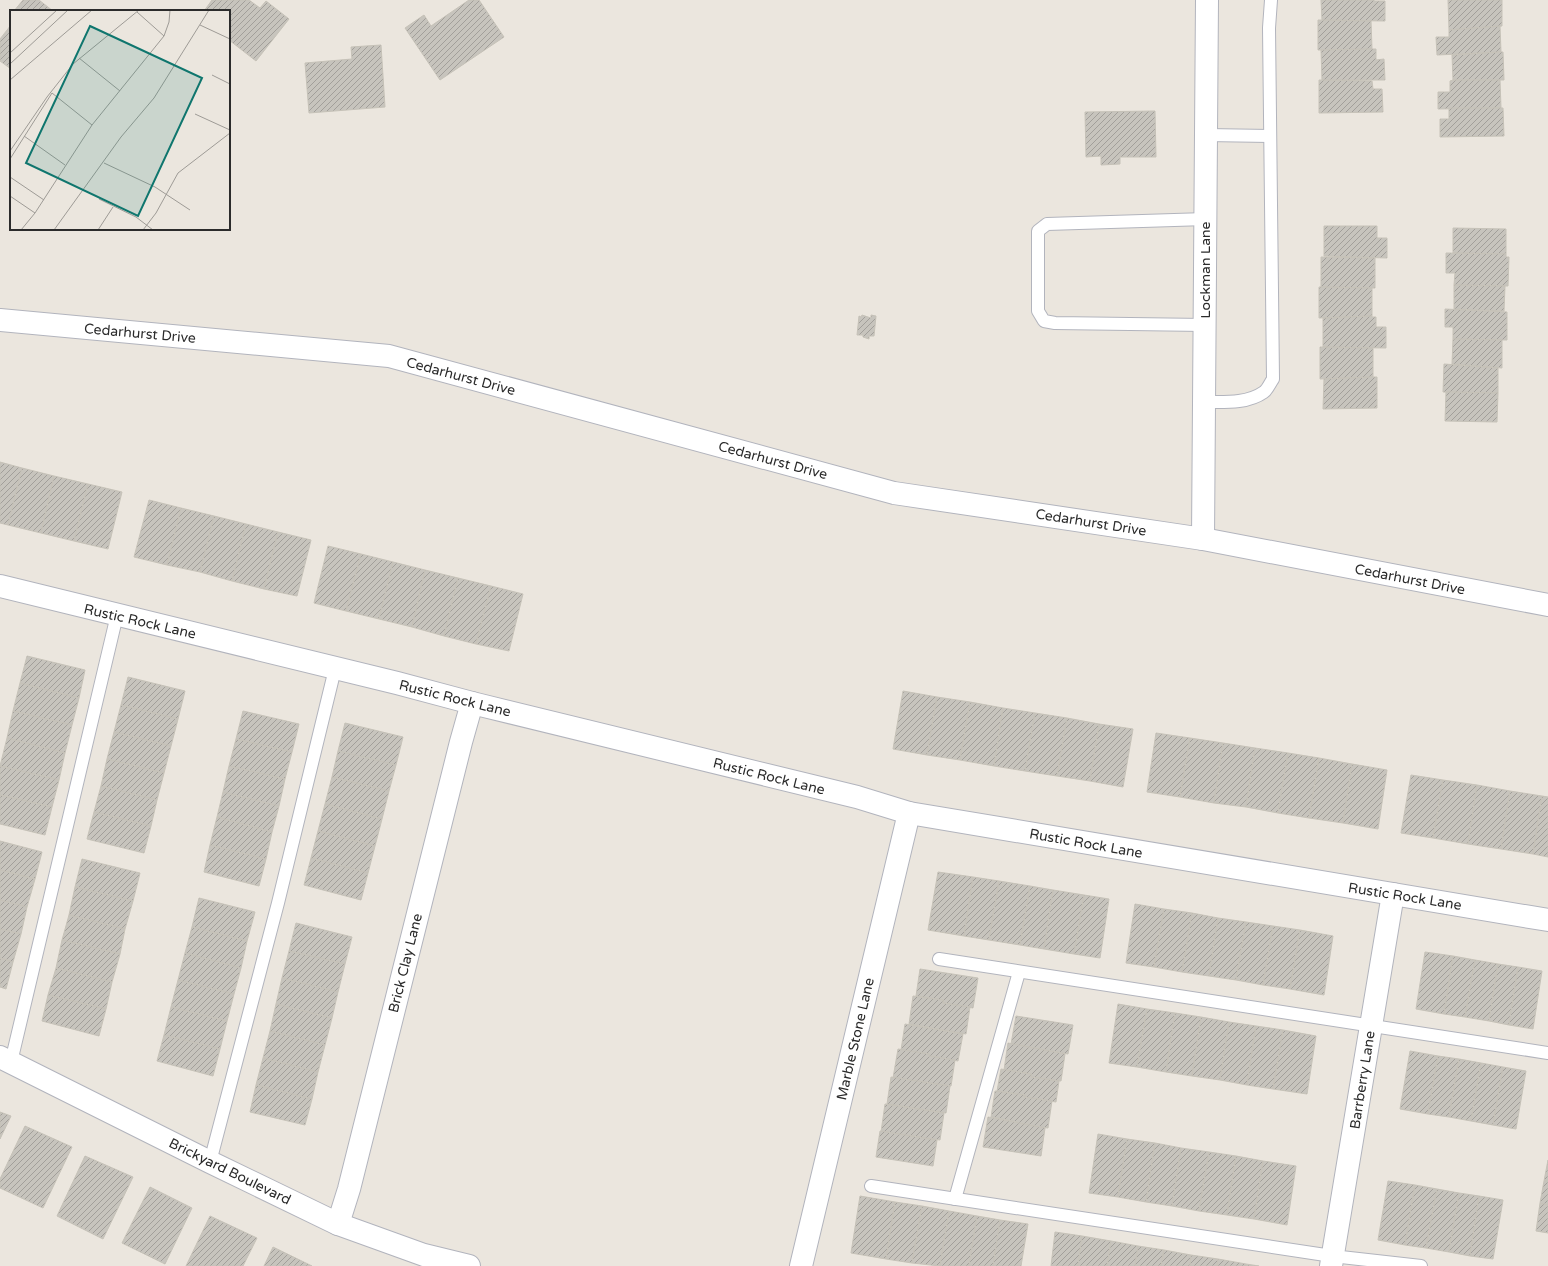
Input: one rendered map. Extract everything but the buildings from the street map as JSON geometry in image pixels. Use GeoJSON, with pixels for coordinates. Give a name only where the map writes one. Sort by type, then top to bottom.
{"type":"FeatureCollection","features":[{"type":"Feature","properties":{"kind":"street","name":"Lockman Lane"},"geometry":{"type":"LineString","coordinates":[[1203,539],[1207,0]]}},
{"type":"Feature","properties":{"kind":"street","name":"Cedarhurst Drive"},"geometry":{"type":"LineString","coordinates":[[0,320],[389,356],[894,493],[1203,539],[1548,606]]}},
{"type":"Feature","properties":{"kind":"street","name":"Rustic Rock Lane"},"geometry":{"type":"LineString","coordinates":[[0,586],[857,797],[909,813],[1548,920]]}},
{"type":"Feature","properties":{"kind":"street","name":"Brick Clay Lane"},"geometry":{"type":"LineString","coordinates":[[338,1224],[349,1189],[472,703]]}},
{"type":"Feature","properties":{"kind":"street","name":"Marble Stone Lane"},"geometry":{"type":"LineString","coordinates":[[801,1266],[909,813]]}},
{"type":"Feature","properties":{"kind":"street","name":"Barrberry Lane"},"geometry":{"type":"LineString","coordinates":[[1331,1261],[1393,894]]}},
{"type":"Feature","properties":{"kind":"street","name":"Brickyard Boulevard"},"geometry":{"type":"LineString","coordinates":[[5,1060],[338,1224],[424,1255],[469,1266]]}},
{"type":"Feature","properties":{"kind":"lane"},"geometry":{"type":"LineString","coordinates":[[1204,402],[1238,402],[1252,398],[1265,392],[1273,379],[1269,28],[1271,0]]}},
{"type":"Feature","properties":{"kind":"lane"},"geometry":{"type":"LineString","coordinates":[[1206,135],[1270,136]]}},
{"type":"Feature","properties":{"kind":"lane"},"geometry":{"type":"LineString","coordinates":[[1205,325],[1055,323],[1044,321],[1038,312],[1038,232],[1048,224],[1206,219]]}},
{"type":"Feature","properties":{"kind":"lane"},"geometry":{"type":"LineString","coordinates":[[5,1060],[117,615]]}},
{"type":"Feature","properties":{"kind":"lane"},"geometry":{"type":"LineString","coordinates":[[210,1162],[278,903],[335,668]]}},
{"type":"Feature","properties":{"kind":"lane"},"geometry":{"type":"LineString","coordinates":[[939,959],[1371,1025],[1548,1054]]}},
{"type":"Feature","properties":{"kind":"lane"},"geometry":{"type":"LineString","coordinates":[[955,1199],[1019,972]]}},
{"type":"Feature","properties":{"kind":"lane"},"geometry":{"type":"LineString","coordinates":[[871,1186],[1331,1261],[1420,1266]]}}]}
